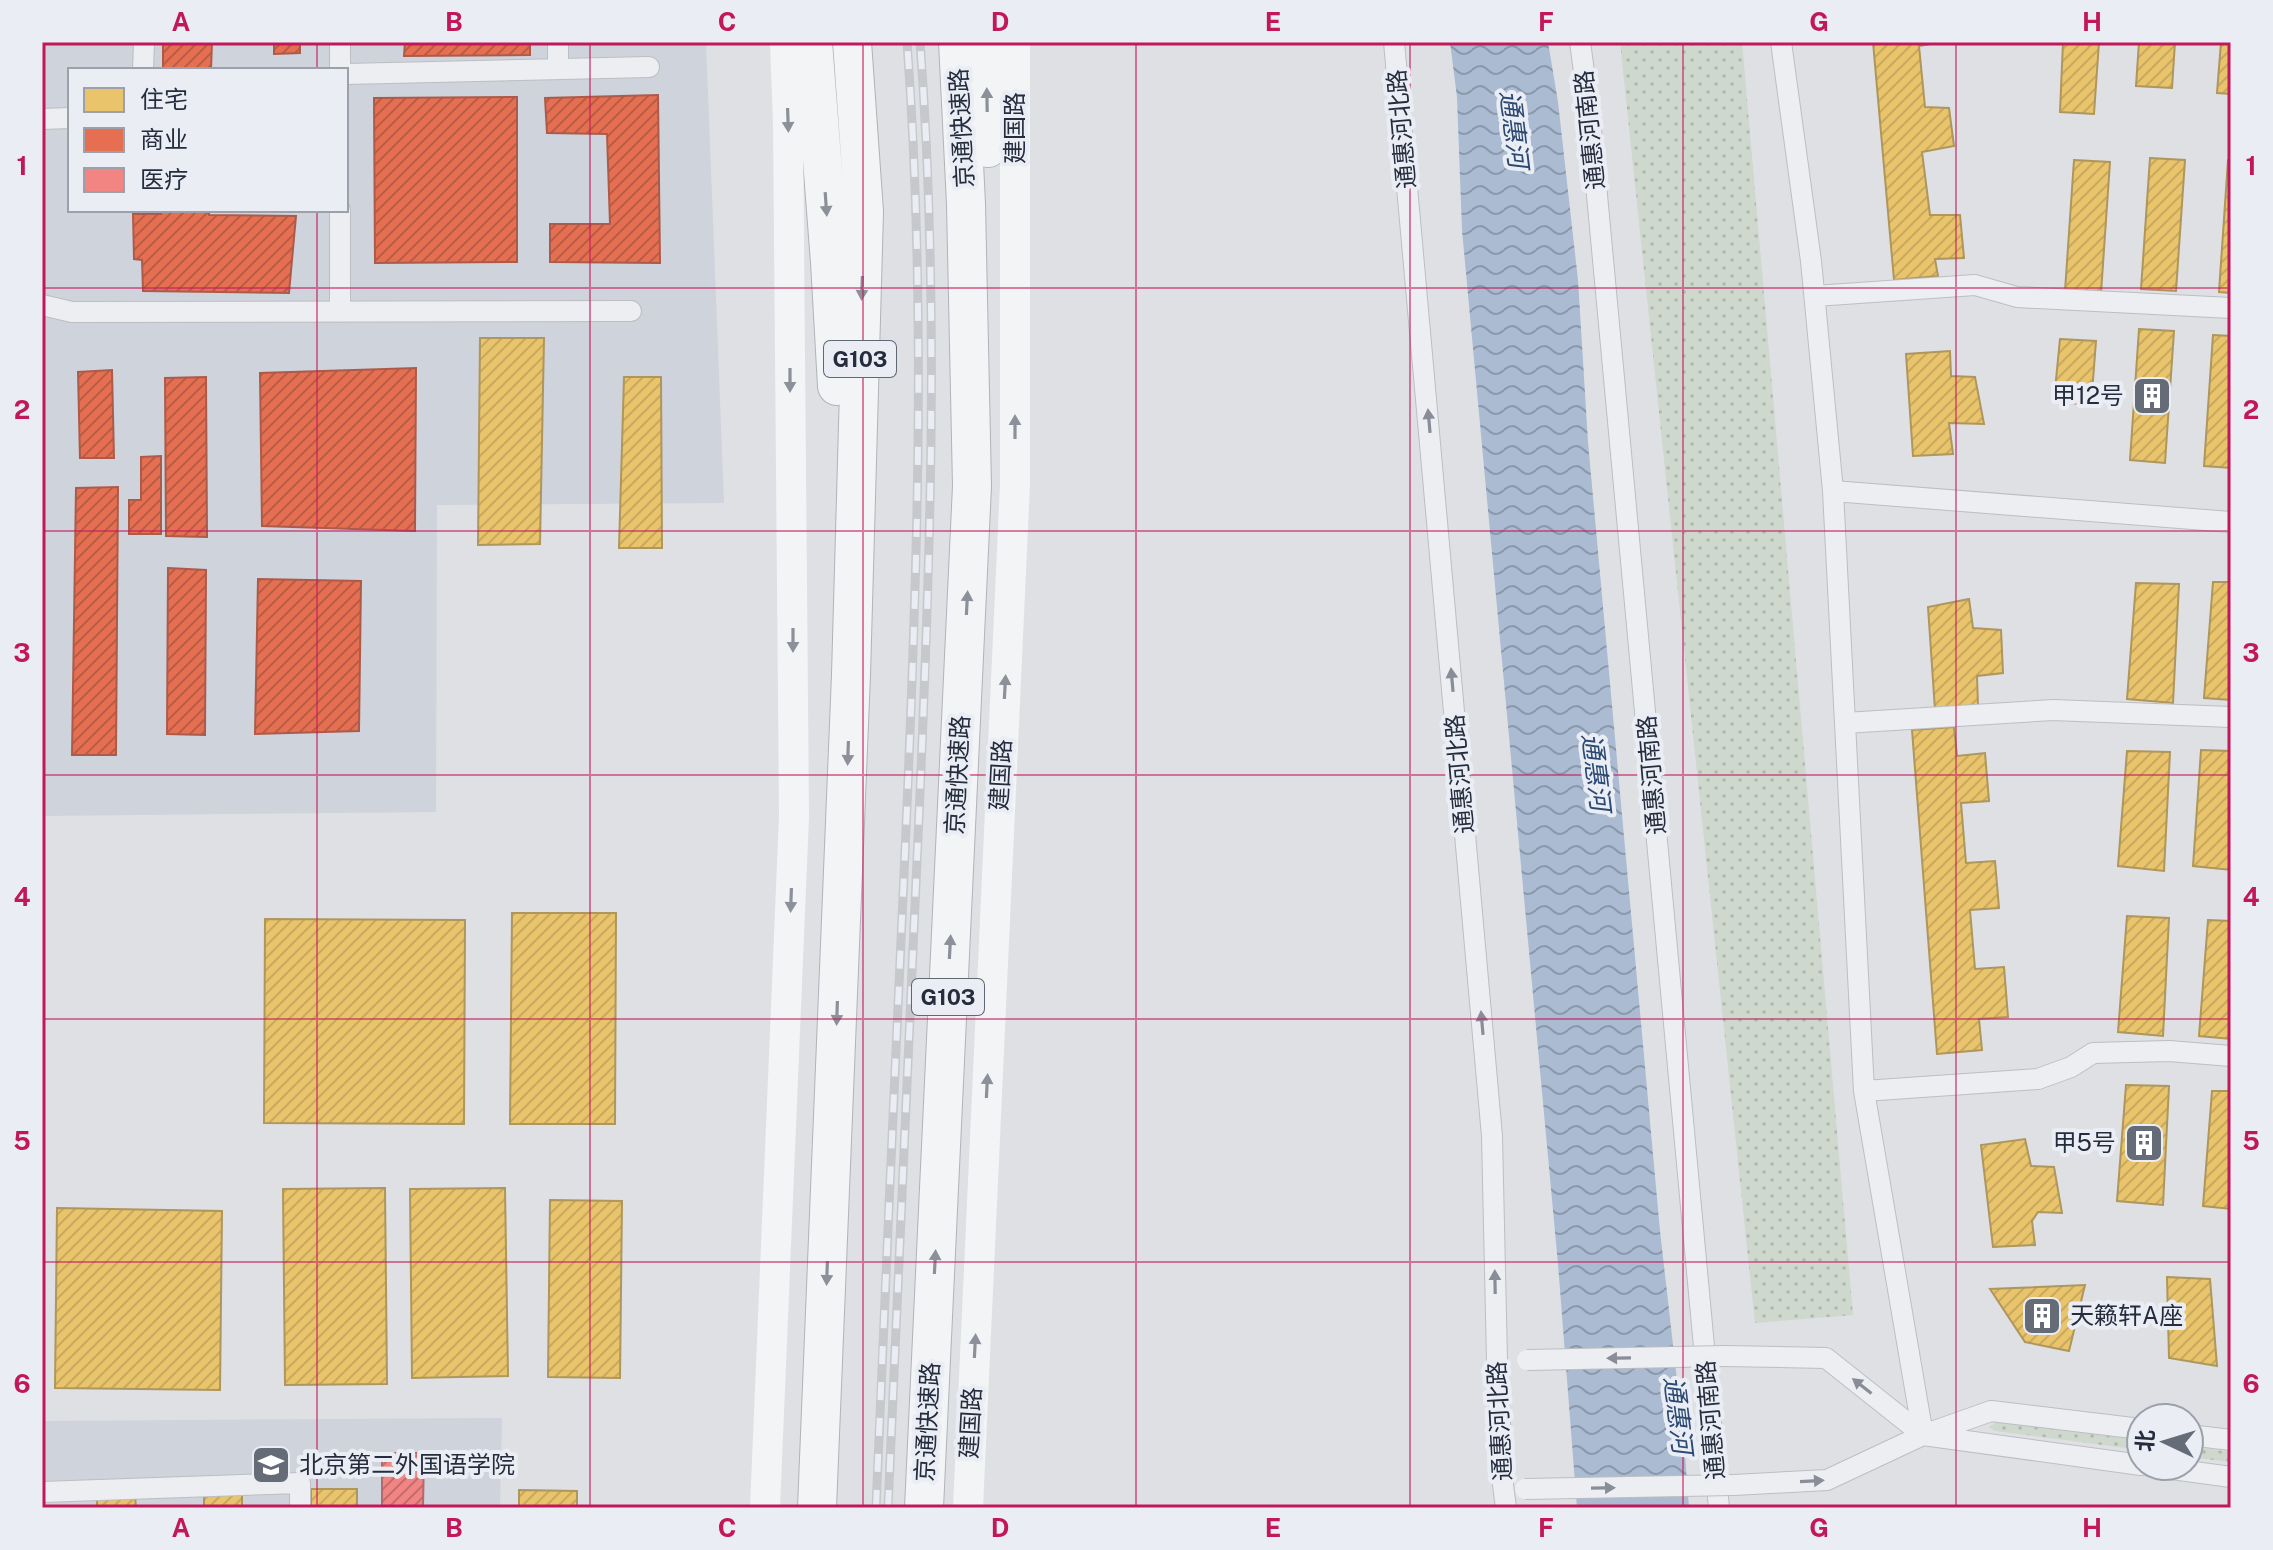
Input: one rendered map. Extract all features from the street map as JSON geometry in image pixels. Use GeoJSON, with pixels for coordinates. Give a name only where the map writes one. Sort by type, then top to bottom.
{"type":"FeatureCollection","features":[{"type":"Feature","properties":{"kind":"highway"},"geometry":{"type":"LineString","coordinates":[[813,42],[830,262],[851,675]]}},
{"type":"Feature","properties":{"kind":"highway","name":"G103"},"geometry":{"type":"LineString","coordinates":[[817,1508],[851,675],[864,212],[852,42]]}},
{"type":"Feature","properties":{"kind":"highway","name":"京通快速路"},"geometry":{"type":"LineString","coordinates":[[924,1508],[972,486],[966,204],[958,42]]}},
{"type":"Feature","properties":{"kind":"highway"},"geometry":{"type":"LineString","coordinates":[[972,486],[989,231],[986,42]]}},
{"type":"Feature","properties":{"kind":"main road"},"geometry":{"type":"LineString","coordinates":[[765,1508],[794,816],[789,156],[785,42]]}},
{"type":"Feature","properties":{"kind":"main road","name":"建国路"},"geometry":{"type":"LineString","coordinates":[[968,1508],[1015,484],[1015,42]]}},
{"type":"Feature","properties":{"kind":"street"},"geometry":{"type":"LineString","coordinates":[[143,68],[144,42]]}},
{"type":"Feature","properties":{"kind":"street"},"geometry":{"type":"LineString","coordinates":[[340,42],[340,68]]}},
{"type":"Feature","properties":{"kind":"street"},"geometry":{"type":"LineString","coordinates":[[558,42],[558,69]]}},
{"type":"Feature","properties":{"kind":"street","name":"通惠河北路"},"geometry":{"type":"LineString","coordinates":[[1394,42],[1492,1136],[1497,1360],[1506,1508]]}},
{"type":"Feature","properties":{"kind":"street","name":"通惠河南路"},"geometry":{"type":"LineString","coordinates":[[1580,42],[1719,1508]]}},
{"type":"Feature","properties":{"kind":"street"},"geometry":{"type":"LineString","coordinates":[[1781,42],[1815,296],[1833,491],[1864,1091],[1923,1435]]}},
{"type":"Feature","properties":{"kind":"street"},"geometry":{"type":"LineString","coordinates":[[348,74],[649,67]]}},
{"type":"Feature","properties":{"kind":"street"},"geometry":{"type":"LineString","coordinates":[[42,119],[68,118]]}},
{"type":"Feature","properties":{"kind":"street"},"geometry":{"type":"LineString","coordinates":[[340,212],[340,312]]}},
{"type":"Feature","properties":{"kind":"street"},"geometry":{"type":"LineString","coordinates":[[1815,296],[1975,285],[2017,297],[2231,308]]}},
{"type":"Feature","properties":{"kind":"street"},"geometry":{"type":"LineString","coordinates":[[42,305],[72,312],[631,311]]}},
{"type":"Feature","properties":{"kind":"street"},"geometry":{"type":"LineString","coordinates":[[1833,491],[2231,522]]}},
{"type":"Feature","properties":{"kind":"street"},"geometry":{"type":"LineString","coordinates":[[1845,723],[2053,710],[2231,717]]}},
{"type":"Feature","properties":{"kind":"street"},"geometry":{"type":"LineString","coordinates":[[1864,1091],[2038,1079],[2071,1067],[2093,1053],[2169,1051],[2231,1056]]}},
{"type":"Feature","properties":{"kind":"street"},"geometry":{"type":"LineString","coordinates":[[1497,1360],[1725,1356],[1826,1358],[1923,1435],[2125,1463]]}},
{"type":"Feature","properties":{"kind":"street"},"geometry":{"type":"LineString","coordinates":[[1503,1485],[1525,1489],[1827,1480],[1923,1435],[1991,1411],[2125,1427]]}},
{"type":"Feature","properties":{"kind":"street"},"geometry":{"type":"LineString","coordinates":[[2205,1437],[2231,1440]]}},
{"type":"Feature","properties":{"kind":"street"},"geometry":{"type":"LineString","coordinates":[[2205,1473],[2231,1477]]}},
{"type":"Feature","properties":{"kind":"street"},"geometry":{"type":"LineString","coordinates":[[42,1492],[85,1500],[175,1498],[300,1483],[300,1508]]}},
{"type":"Feature","properties":{"kind":"shaded area"},"geometry":{"type":"Polygon","coordinates":[[[42,42],[706,42],[724,503],[437,505],[436,812],[42,816],[42,42]]]}},
{"type":"Feature","properties":{"kind":"shaded area"},"geometry":{"type":"Polygon","coordinates":[[[1620,42],[1742,42],[1853,1315],[1755,1323],[1620,42]]]}},
{"type":"Feature","properties":{"kind":"shaded area","name":"北京第二外国语学院"},"geometry":{"type":"Polygon","coordinates":[[[502,1418],[500,1508],[42,1508],[42,1421],[502,1418]]]}},
{"type":"Feature","properties":{"kind":"shaded area"},"geometry":{"type":"Polygon","coordinates":[[[1997,1422],[2125,1438],[2125,1448],[1995,1431],[1989,1427],[1997,1422]]]}},
{"type":"Feature","properties":{"kind":"shaded area"},"geometry":{"type":"Polygon","coordinates":[[[2205,1448],[2231,1452],[2231,1462],[2205,1459],[2205,1448]]]}},
{"type":"Feature","properties":{"kind":"water","name":"通惠河"},"geometry":{"type":"Polygon","coordinates":[[[1450,42],[1548,42],[1558,102],[1578,280],[1588,442],[1660,1231],[1689,1508],[1577,1508],[1558,1264],[1462,230],[1457,97],[1450,42]]]}},
{"type":"Feature","properties":{"kind":"building: 住宅"},"geometry":{"type":"Polygon","coordinates":[[[1873,42],[1942,42],[1919,46],[1925,107],[1949,108],[1954,146],[1922,152],[1930,215],[1960,215],[1964,258],[1935,259],[1938,276],[1894,280],[1873,42]]]}},
{"type":"Feature","properties":{"kind":"building: 住宅"},"geometry":{"type":"Polygon","coordinates":[[[2063,42],[2099,42],[2094,114],[2060,112],[2063,42]]]}},
{"type":"Feature","properties":{"kind":"building: 住宅"},"geometry":{"type":"Polygon","coordinates":[[[2139,42],[2175,42],[2172,88],[2136,86],[2139,42]]]}},
{"type":"Feature","properties":{"kind":"building: 住宅"},"geometry":{"type":"Polygon","coordinates":[[[2221,42],[2231,42],[2231,94],[2217,93],[2221,42]]]}},
{"type":"Feature","properties":{"kind":"building: 住宅"},"geometry":{"type":"Polygon","coordinates":[[[2150,158],[2185,160],[2176,291],[2141,289],[2150,158]]]}},
{"type":"Feature","properties":{"kind":"building: 住宅"},"geometry":{"type":"Polygon","coordinates":[[[2074,160],[2110,162],[2101,293],[2065,291],[2074,160]]]}},
{"type":"Feature","properties":{"kind":"building: 住宅"},"geometry":{"type":"Polygon","coordinates":[[[2228,160],[2231,161],[2231,293],[2219,292],[2228,160]]]}},
{"type":"Feature","properties":{"kind":"building: 住宅","name":"甲12号"},"geometry":{"type":"Polygon","coordinates":[[[2139,329],[2174,331],[2165,463],[2130,460],[2139,329]]]}},
{"type":"Feature","properties":{"kind":"building: 住宅"},"geometry":{"type":"Polygon","coordinates":[[[2213,335],[2231,336],[2231,468],[2204,466],[2213,335]]]}},
{"type":"Feature","properties":{"kind":"building: 住宅"},"geometry":{"type":"Polygon","coordinates":[[[480,338],[544,338],[540,544],[478,545],[480,338]]]}},
{"type":"Feature","properties":{"kind":"building: 住宅"},"geometry":{"type":"Polygon","coordinates":[[[2060,339],[2096,341],[2091,406],[2054,400],[2060,339]]]}},
{"type":"Feature","properties":{"kind":"building: 住宅"},"geometry":{"type":"Polygon","coordinates":[[[1950,351],[1951,376],[1975,377],[1984,424],[1949,423],[1953,454],[1913,456],[1906,354],[1950,351]]]}},
{"type":"Feature","properties":{"kind":"building: 住宅"},"geometry":{"type":"Polygon","coordinates":[[[624,377],[661,377],[662,548],[619,548],[624,377]]]}},
{"type":"Feature","properties":{"kind":"building: 住宅"},"geometry":{"type":"Polygon","coordinates":[[[2213,582],[2231,582],[2231,700],[2204,698],[2213,582]]]}},
{"type":"Feature","properties":{"kind":"building: 住宅"},"geometry":{"type":"Polygon","coordinates":[[[2136,583],[2179,584],[2173,703],[2127,699],[2136,583]]]}},
{"type":"Feature","properties":{"kind":"building: 住宅"},"geometry":{"type":"Polygon","coordinates":[[[1969,599],[1973,628],[2001,630],[2003,673],[1977,676],[1978,705],[1935,710],[1928,607],[1969,599]]]}},
{"type":"Feature","properties":{"kind":"building: 住宅"},"geometry":{"type":"Polygon","coordinates":[[[1954,727],[1957,756],[1985,753],[1989,801],[1961,803],[1966,863],[1995,861],[1999,908],[1970,910],[1975,969],[2004,967],[2008,1017],[1979,1019],[1982,1050],[1937,1054],[1912,730],[1954,727]]]}},
{"type":"Feature","properties":{"kind":"building: 住宅"},"geometry":{"type":"Polygon","coordinates":[[[2201,750],[2231,751],[2231,870],[2193,866],[2201,750]]]}},
{"type":"Feature","properties":{"kind":"building: 住宅"},"geometry":{"type":"Polygon","coordinates":[[[2127,751],[2170,752],[2164,871],[2118,866],[2127,751]]]}},
{"type":"Feature","properties":{"kind":"building: 住宅"},"geometry":{"type":"Polygon","coordinates":[[[512,913],[616,913],[615,1124],[510,1124],[512,913]]]}},
{"type":"Feature","properties":{"kind":"building: 住宅"},"geometry":{"type":"Polygon","coordinates":[[[2127,916],[2169,918],[2163,1036],[2118,1032],[2127,916]]]}},
{"type":"Feature","properties":{"kind":"building: 住宅"},"geometry":{"type":"Polygon","coordinates":[[[265,919],[465,920],[464,1124],[264,1123],[265,919]]]}},
{"type":"Feature","properties":{"kind":"building: 住宅"},"geometry":{"type":"Polygon","coordinates":[[[2208,920],[2231,921],[2231,1039],[2199,1036],[2208,920]]]}},
{"type":"Feature","properties":{"kind":"building: 住宅","name":"甲5号"},"geometry":{"type":"Polygon","coordinates":[[[2126,1085],[2169,1086],[2163,1205],[2117,1201],[2126,1085]]]}},
{"type":"Feature","properties":{"kind":"building: 住宅"},"geometry":{"type":"Polygon","coordinates":[[[2212,1091],[2231,1091],[2231,1209],[2203,1206],[2212,1091]]]}},
{"type":"Feature","properties":{"kind":"building: 住宅"},"geometry":{"type":"Polygon","coordinates":[[[2025,1139],[2031,1166],[2054,1167],[2062,1213],[2038,1212],[2032,1221],[2035,1245],[1993,1247],[1981,1145],[2025,1139]]]}},
{"type":"Feature","properties":{"kind":"building: 住宅"},"geometry":{"type":"Polygon","coordinates":[[[385,1188],[387,1384],[285,1385],[283,1189],[385,1188]]]}},
{"type":"Feature","properties":{"kind":"building: 住宅"},"geometry":{"type":"Polygon","coordinates":[[[505,1188],[508,1376],[412,1378],[410,1189],[505,1188]]]}},
{"type":"Feature","properties":{"kind":"building: 住宅"},"geometry":{"type":"Polygon","coordinates":[[[550,1200],[622,1201],[620,1378],[548,1377],[550,1200]]]}},
{"type":"Feature","properties":{"kind":"building: 住宅"},"geometry":{"type":"Polygon","coordinates":[[[57,1208],[222,1211],[220,1390],[55,1388],[57,1208]]]}},
{"type":"Feature","properties":{"kind":"building: 住宅"},"geometry":{"type":"Polygon","coordinates":[[[2167,1277],[2210,1279],[2217,1366],[2169,1358],[2167,1277]]]}},
{"type":"Feature","properties":{"kind":"building: 住宅","name":"天籁轩A座"},"geometry":{"type":"Polygon","coordinates":[[[2085,1285],[2069,1351],[2025,1342],[1990,1289],[2085,1285]]]}},
{"type":"Feature","properties":{"kind":"building: 住宅"},"geometry":{"type":"Polygon","coordinates":[[[204,1489],[242,1489],[242,1508],[204,1508],[204,1489]]]}},
{"type":"Feature","properties":{"kind":"building: 住宅"},"geometry":{"type":"Polygon","coordinates":[[[311,1489],[357,1489],[357,1508],[311,1508],[311,1489]]]}},
{"type":"Feature","properties":{"kind":"building: 住宅"},"geometry":{"type":"Polygon","coordinates":[[[519,1490],[577,1491],[577,1508],[519,1508],[519,1490]]]}},
{"type":"Feature","properties":{"kind":"building: 住宅"},"geometry":{"type":"Polygon","coordinates":[[[97,1495],[135,1495],[136,1508],[97,1508],[97,1495]]]}},
{"type":"Feature","properties":{"kind":"building: 商业"},"geometry":{"type":"Polygon","coordinates":[[[163,42],[212,42],[211,68],[163,68],[163,42]]]}},
{"type":"Feature","properties":{"kind":"building: 商业"},"geometry":{"type":"Polygon","coordinates":[[[274,42],[300,42],[300,53],[274,54],[274,42]]]}},
{"type":"Feature","properties":{"kind":"building: 商业"},"geometry":{"type":"Polygon","coordinates":[[[405,42],[530,42],[530,55],[404,56],[405,42]]]}},
{"type":"Feature","properties":{"kind":"building: 商业"},"geometry":{"type":"Polygon","coordinates":[[[658,95],[660,263],[550,262],[550,224],[610,224],[607,134],[547,133],[545,98],[658,95]]]}},
{"type":"Feature","properties":{"kind":"building: 商业"},"geometry":{"type":"Polygon","coordinates":[[[517,97],[517,262],[375,263],[374,98],[517,97]]]}},
{"type":"Feature","properties":{"kind":"building: 商业"},"geometry":{"type":"Polygon","coordinates":[[[209,212],[209,215],[296,216],[289,293],[143,291],[142,260],[134,259],[133,214],[209,212]]]}},
{"type":"Feature","properties":{"kind":"building: 商业"},"geometry":{"type":"Polygon","coordinates":[[[416,368],[415,531],[262,526],[260,373],[416,368]]]}},
{"type":"Feature","properties":{"kind":"building: 商业"},"geometry":{"type":"Polygon","coordinates":[[[112,370],[114,458],[80,458],[78,372],[112,370]]]}},
{"type":"Feature","properties":{"kind":"building: 商业"},"geometry":{"type":"Polygon","coordinates":[[[206,377],[207,537],[166,536],[165,378],[206,377]]]}},
{"type":"Feature","properties":{"kind":"building: 商业"},"geometry":{"type":"Polygon","coordinates":[[[161,456],[161,534],[129,534],[129,500],[141,500],[141,457],[161,456]]]}},
{"type":"Feature","properties":{"kind":"building: 商业"},"geometry":{"type":"Polygon","coordinates":[[[118,487],[116,755],[72,755],[76,488],[118,487]]]}},
{"type":"Feature","properties":{"kind":"building: 商业"},"geometry":{"type":"Polygon","coordinates":[[[168,568],[206,570],[205,735],[167,734],[168,568]]]}},
{"type":"Feature","properties":{"kind":"building: 商业"},"geometry":{"type":"Polygon","coordinates":[[[258,579],[361,581],[359,731],[255,734],[258,579]]]}},
{"type":"Feature","properties":{"kind":"building: 医疗"},"geometry":{"type":"Polygon","coordinates":[[[382,1453],[424,1453],[423,1508],[382,1508],[382,1453]]]}},
{"type":"Feature","properties":{"kind":"railway"},"geometry":{"type":"LineString","coordinates":[[876,1508],[916,548],[917,244],[907,42]]}},
{"type":"Feature","properties":{"kind":"railway"},"geometry":{"type":"LineString","coordinates":[[888,1508],[929,539],[930,241],[920,42]]}},
{"type":"Feature","properties":{"kind":"place","name":"甲12号"},"geometry":{"type":"Point","coordinates":[2152,396]}},
{"type":"Feature","properties":{"kind":"place","name":"甲5号"},"geometry":{"type":"Point","coordinates":[2144,1143]}},
{"type":"Feature","properties":{"kind":"place","name":"天籁轩A座"},"geometry":{"type":"Point","coordinates":[2042,1316]}},
{"type":"Feature","properties":{"kind":"place","name":"北京第二外国语学院"},"geometry":{"type":"Point","coordinates":[271,1465]}}]}
